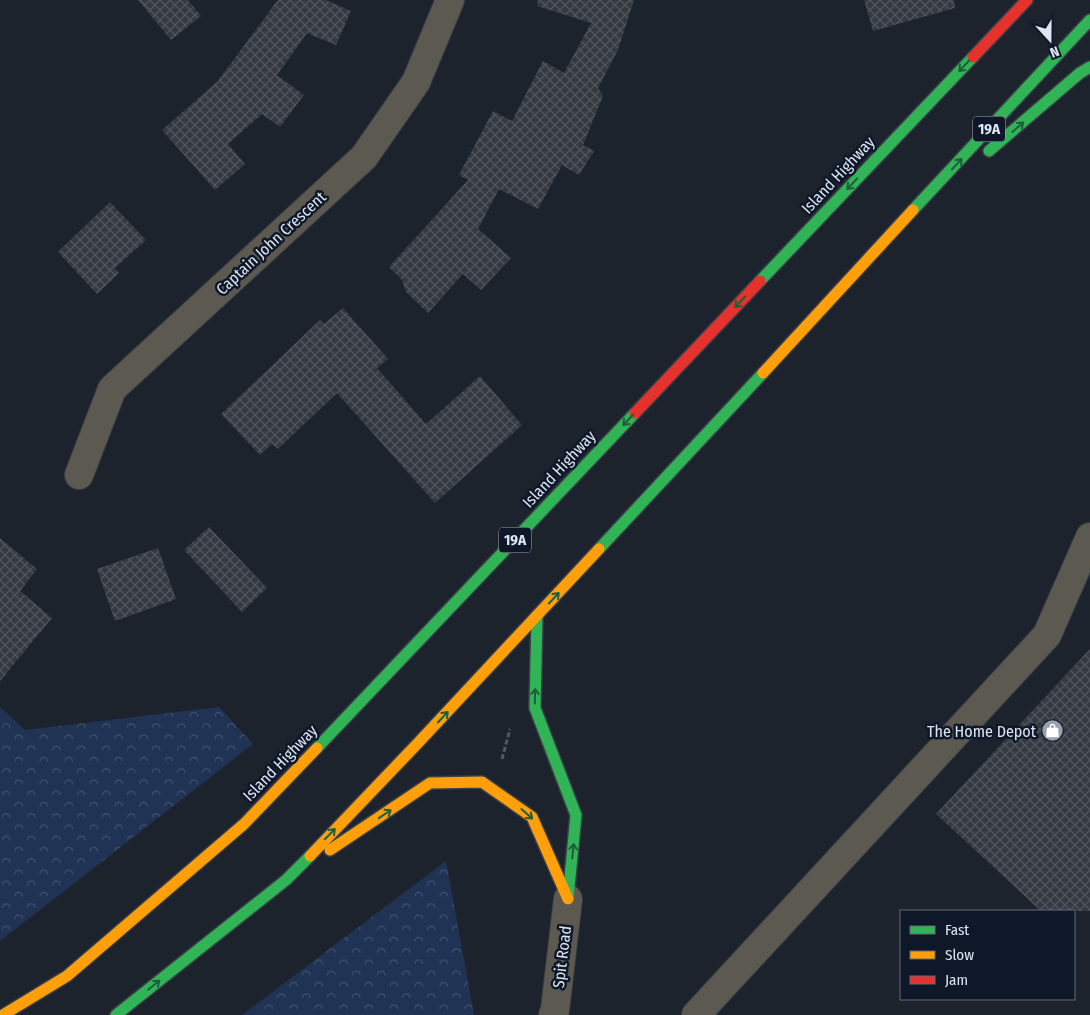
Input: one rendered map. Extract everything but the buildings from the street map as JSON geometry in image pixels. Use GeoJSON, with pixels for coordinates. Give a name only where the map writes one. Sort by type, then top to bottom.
{"type":"FeatureCollection","features":[{"type":"Feature","properties":{"kind":"main road"},"geometry":{"type":"LineString","coordinates":[[997,31],[1014,0]]}},
{"type":"Feature","properties":{"kind":"main road","name":"Island Highway"},"geometry":{"type":"LineString","coordinates":[[3,1015],[67,976],[244,824],[1027,0]]}},
{"type":"Feature","properties":{"kind":"main road","name":"19A"},"geometry":{"type":"LineString","coordinates":[[116,1015],[286,880],[537,616],[1090,20]]}},
{"type":"Feature","properties":{"kind":"main road"},"geometry":{"type":"LineString","coordinates":[[984,156],[1080,73],[1090,68]]}},
{"type":"Feature","properties":{"kind":"main road"},"geometry":{"type":"LineString","coordinates":[[888,238],[962,175]]}},
{"type":"Feature","properties":{"kind":"main road"},"geometry":{"type":"LineString","coordinates":[[537,616],[535,708],[576,816],[568,900]]}},
{"type":"Feature","properties":{"kind":"main road"},"geometry":{"type":"LineString","coordinates":[[286,880],[430,783],[482,782],[532,816],[568,900]]}},
{"type":"Feature","properties":{"kind":"street","name":"Captain John Crescent"},"geometry":{"type":"LineString","coordinates":[[79,475],[112,389],[364,158],[416,82],[450,0]]}},
{"type":"Feature","properties":{"kind":"street"},"geometry":{"type":"LineString","coordinates":[[696,1015],[1047,635],[1090,537]]}},
{"type":"Feature","properties":{"kind":"street","name":"Spit Road"},"geometry":{"type":"LineString","coordinates":[[557,1013],[568,900]]}},
{"type":"Feature","properties":{"kind":"green space"},"geometry":{"type":"Polygon","coordinates":[[[0,707],[25,730],[219,707],[253,744],[0,941],[0,707]]]}},
{"type":"Feature","properties":{"kind":"green space"},"geometry":{"type":"Polygon","coordinates":[[[446,861],[474,1015],[242,1015],[446,861]]]}},
{"type":"Feature","properties":{"kind":"traffic: fast"},"geometry":{"type":"LineString","coordinates":[[913,210],[1090,20]]}},
{"type":"Feature","properties":{"kind":"traffic: fast"},"geometry":{"type":"LineString","coordinates":[[760,281],[973,57]]}},
{"type":"Feature","properties":{"kind":"traffic: fast"},"geometry":{"type":"LineString","coordinates":[[989,151],[1080,73],[1090,67]]}},
{"type":"Feature","properties":{"kind":"traffic: fast"},"geometry":{"type":"LineString","coordinates":[[599,549],[763,373]]}},
{"type":"Feature","properties":{"kind":"traffic: fast"},"geometry":{"type":"LineString","coordinates":[[317,748],[635,413]]}},
{"type":"Feature","properties":{"kind":"traffic: fast"},"geometry":{"type":"LineString","coordinates":[[537,616],[535,708],[576,815],[568,898]]}},
{"type":"Feature","properties":{"kind":"traffic: fast"},"geometry":{"type":"LineString","coordinates":[[116,1015],[286,880],[310,856]]}},
{"type":"Feature","properties":{"kind":"traffic: slow"},"geometry":{"type":"LineString","coordinates":[[763,373],[913,210]]}},
{"type":"Feature","properties":{"kind":"traffic: slow"},"geometry":{"type":"LineString","coordinates":[[310,856],[599,549]]}},
{"type":"Feature","properties":{"kind":"traffic: slow"},"geometry":{"type":"LineString","coordinates":[[3,1015],[67,976],[244,824],[317,748]]}},
{"type":"Feature","properties":{"kind":"traffic: slow"},"geometry":{"type":"LineString","coordinates":[[330,850],[430,783],[482,782],[532,817],[568,899]]}},
{"type":"Feature","properties":{"kind":"traffic: jam"},"geometry":{"type":"LineString","coordinates":[[973,57],[1027,0]]}},
{"type":"Feature","properties":{"kind":"traffic: jam"},"geometry":{"type":"LineString","coordinates":[[635,413],[760,281]]}},
{"type":"Feature","properties":{"kind":"place","name":"The Home Depot"},"geometry":{"type":"Point","coordinates":[1052,731]}}]}
